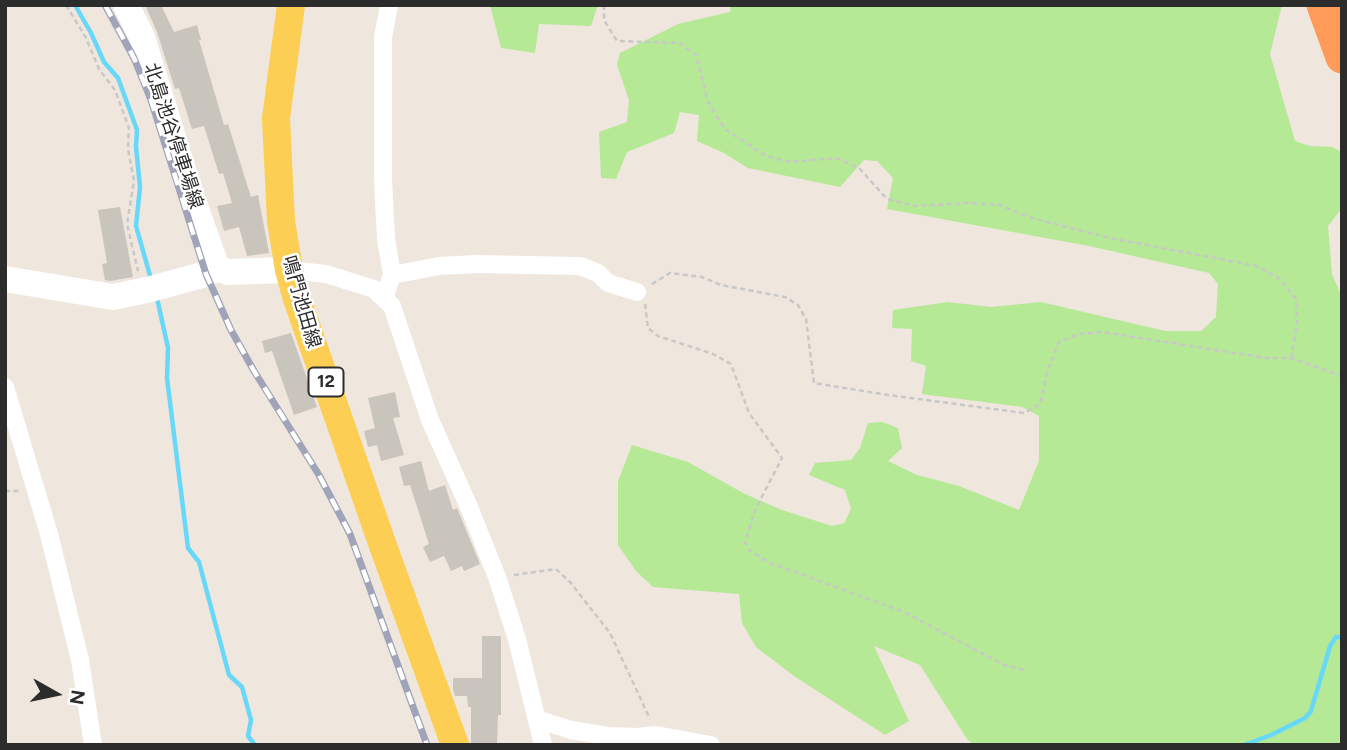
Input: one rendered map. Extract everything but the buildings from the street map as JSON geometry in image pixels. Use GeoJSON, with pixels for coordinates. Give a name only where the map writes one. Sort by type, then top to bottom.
{"type":"FeatureCollection","features":[{"type":"Feature","properties":{"kind":"highway"},"geometry":{"type":"LineString","coordinates":[[1323,5],[1342,57]]}},
{"type":"Feature","properties":{"kind":"main road","name":"北島池谷停車場線"},"geometry":{"type":"LineString","coordinates":[[126,5],[142,37],[190,192],[217,268]]}},
{"type":"Feature","properties":{"kind":"main road","name":"鳴門池田線"},"geometry":{"type":"LineString","coordinates":[[291,5],[276,118],[281,221],[289,270],[373,517],[455,745]]}},
{"type":"Feature","properties":{"kind":"main road"},"geometry":{"type":"LineString","coordinates":[[5,279],[113,297],[206,274],[217,268],[228,272],[289,270]]}},
{"type":"Feature","properties":{"kind":"street"},"geometry":{"type":"LineString","coordinates":[[385,296],[392,275],[386,239],[383,181],[383,37],[389,5]]}},
{"type":"Feature","properties":{"kind":"street"},"geometry":{"type":"LineString","coordinates":[[392,275],[439,266],[476,264],[580,266],[598,274],[608,283],[637,292]]}},
{"type":"Feature","properties":{"kind":"street"},"geometry":{"type":"LineString","coordinates":[[289,270],[326,274],[374,289],[385,296],[392,306],[430,420],[469,506],[497,577],[517,639],[543,745]]}},
{"type":"Feature","properties":{"kind":"street"},"geometry":{"type":"LineString","coordinates":[[5,387],[49,534],[71,622],[80,660],[93,745]]}},
{"type":"Feature","properties":{"kind":"street"},"geometry":{"type":"LineString","coordinates":[[537,719],[571,730],[608,736],[656,735],[711,745]]}},
{"type":"Feature","properties":{"kind":"path"},"geometry":{"type":"LineString","coordinates":[[66,5],[86,38],[99,69],[114,90],[129,128],[128,149],[134,181],[127,224],[134,259],[151,289]]}},
{"type":"Feature","properties":{"kind":"path"},"geometry":{"type":"LineString","coordinates":[[604,5],[604,20],[617,41],[680,43],[696,55],[708,102],[724,129],[766,156],[790,162],[836,159],[860,169],[887,199],[915,206],[1000,205],[1028,217],[1110,238],[1256,266],[1280,279],[1296,299],[1297,324],[1290,358]]}},
{"type":"Feature","properties":{"kind":"path"},"geometry":{"type":"LineString","coordinates":[[1024,670],[1004,665],[904,612],[770,563],[750,551],[745,542],[755,510],[782,458],[749,412],[732,364],[713,354],[658,336],[649,328],[645,302],[637,292],[670,273],[702,277],[720,285],[785,297],[798,305],[806,318],[814,383],[1024,413],[1040,404],[1048,369],[1059,342],[1079,334],[1102,332],[1266,358],[1290,358],[1342,376]]}},
{"type":"Feature","properties":{"kind":"path"},"geometry":{"type":"LineString","coordinates":[[497,577],[556,569],[610,633],[645,705],[656,735]]}},
{"type":"Feature","properties":{"kind":"green space"},"geometry":{"type":"Polygon","coordinates":[[[490,5],[598,5],[591,26],[539,24],[535,53],[501,48],[490,5]]]}},
{"type":"Feature","properties":{"kind":"green space"},"geometry":{"type":"Polygon","coordinates":[[[731,5],[1282,5],[1270,54],[1295,141],[1310,146],[1332,147],[1342,152],[1342,208],[1328,226],[1332,274],[1342,297],[1342,745],[974,745],[967,739],[920,665],[874,646],[909,721],[885,735],[794,676],[756,647],[742,623],[739,594],[653,587],[636,571],[618,545],[618,481],[632,445],[688,462],[743,493],[782,510],[832,526],[844,523],[851,509],[845,490],[809,475],[815,463],[851,460],[860,448],[868,423],[882,422],[898,428],[902,448],[888,461],[917,475],[959,486],[1019,510],[1039,461],[1039,416],[1022,407],[922,394],[926,366],[911,361],[912,329],[892,328],[893,310],[948,302],[991,307],[1041,302],[1165,331],[1201,331],[1216,317],[1218,284],[1209,273],[1089,246],[887,209],[893,178],[877,161],[864,160],[840,187],[748,168],[697,141],[699,115],[680,112],[674,133],[627,152],[616,179],[601,178],[599,132],[627,122],[629,100],[617,65],[620,53],[678,24],[730,12],[731,5]]]}},
{"type":"Feature","properties":{"kind":"waterway"},"geometry":{"type":"LineString","coordinates":[[75,5],[104,62],[118,78],[137,130],[140,187],[136,226],[151,279]]}},
{"type":"Feature","properties":{"kind":"waterway"},"geometry":{"type":"LineString","coordinates":[[157,298],[168,348],[167,378],[188,548],[199,562],[229,675],[242,687],[251,720],[248,736],[255,745]]}},
{"type":"Feature","properties":{"kind":"waterway"},"geometry":{"type":"LineString","coordinates":[[1244,745],[1305,718],[1311,711],[1330,646],[1336,637],[1342,637]]}},
{"type":"Feature","properties":{"kind":"railway"},"geometry":{"type":"LineString","coordinates":[[105,5],[134,58],[151,100],[206,274],[231,330],[319,475],[350,534],[427,745]]}}]}
